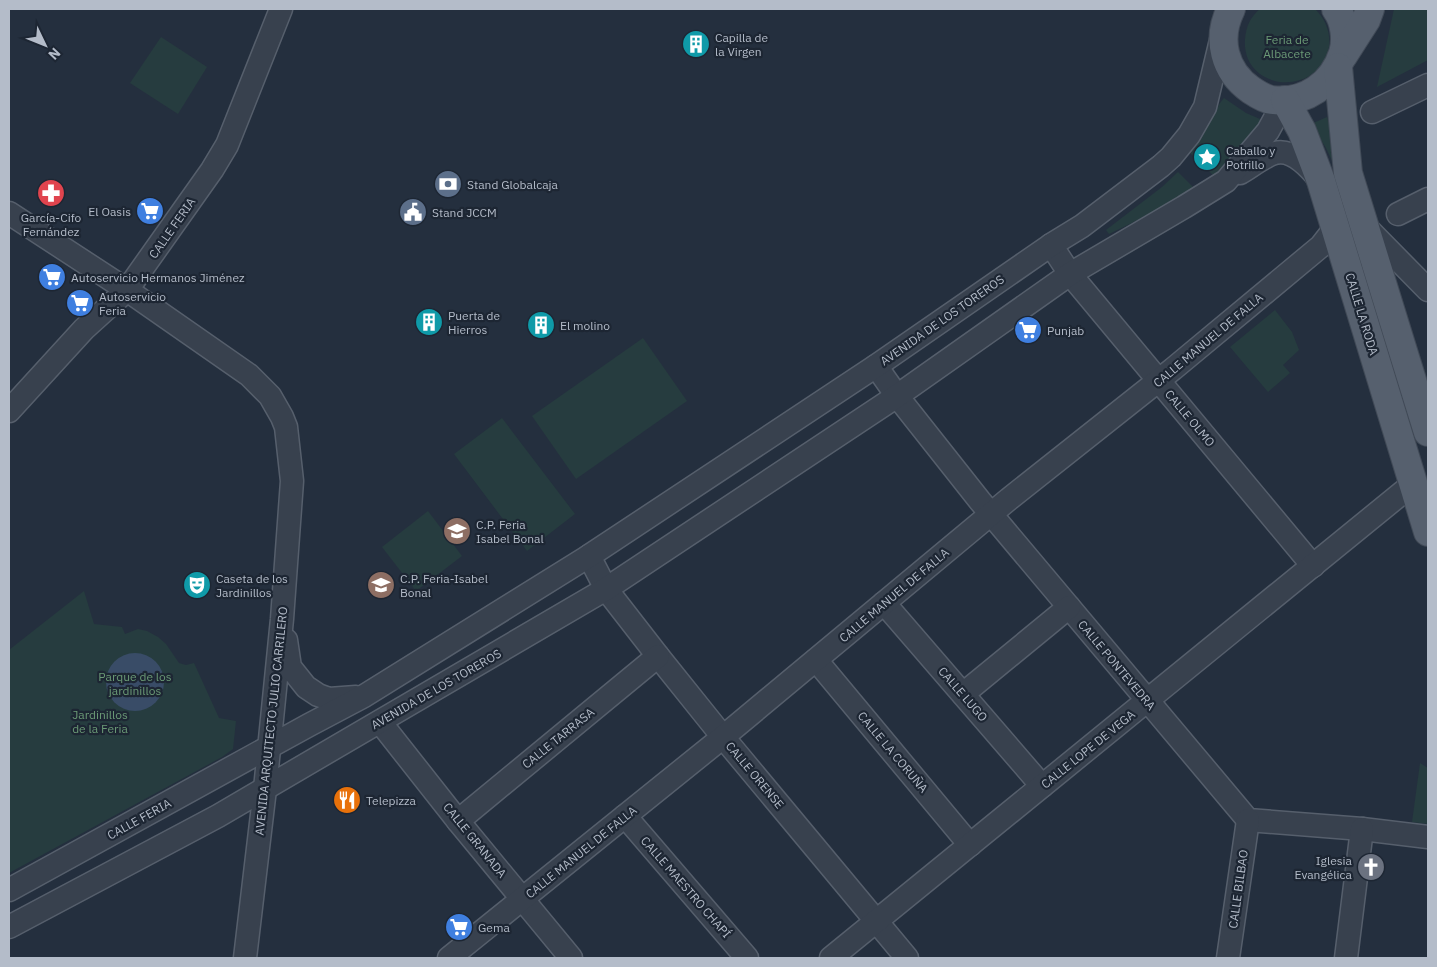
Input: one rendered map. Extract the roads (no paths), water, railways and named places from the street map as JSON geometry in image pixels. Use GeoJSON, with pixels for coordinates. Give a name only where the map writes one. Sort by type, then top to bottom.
{"type":"FeatureCollection","features":[{"type":"Feature","properties":{"kind":"main road"},"geometry":{"type":"LineString","coordinates":[[1336,9],[1344,30],[1345,46],[1339,65],[1348,173],[1428,432]]}},
{"type":"Feature","properties":{"kind":"main road"},"geometry":{"type":"LineString","coordinates":[[1227,18],[1223,47],[1229,66],[1240,82],[1257,94],[1270,100],[1285,100],[1306,96],[1324,84],[1339,65],[1366,20],[1370,9]]}},
{"type":"Feature","properties":{"kind":"main road","name":"CALLE LA RODA"},"geometry":{"type":"LineString","coordinates":[[1285,100],[1302,131],[1321,181],[1428,532]]}},
{"type":"Feature","properties":{"kind":"street","name":"CALLE FERIA"},"geometry":{"type":"LineString","coordinates":[[9,411],[84,328],[127,290],[212,170],[227,145],[281,9]]}},
{"type":"Feature","properties":{"kind":"street","name":"AVENIDA DE LOS TOREROS"},"geometry":{"type":"LineString","coordinates":[[269,747],[364,696],[589,556],[876,366],[1082,226],[1160,166],[1182,144],[1205,107],[1227,18]]}},
{"type":"Feature","properties":{"kind":"street"},"geometry":{"type":"LineString","coordinates":[[1372,112],[1428,85]]}},
{"type":"Feature","properties":{"kind":"street","name":"AVENIDA DE LOS TOREROS"},"geometry":{"type":"LineString","coordinates":[[1226,181],[1268,131],[1285,100]]}},
{"type":"Feature","properties":{"kind":"street","name":"AVENIDA DE LOS TOREROS"},"geometry":{"type":"LineString","coordinates":[[265,789],[606,589],[896,396],[1070,274],[1226,181],[1275,153],[1294,156],[1313,171],[1321,181]]}},
{"type":"Feature","properties":{"kind":"street"},"geometry":{"type":"LineString","coordinates":[[1398,214],[1428,199]]}},
{"type":"Feature","properties":{"kind":"street","name":"AVENIDA ARQUITECTO JULIO CARRILERO"},"geometry":{"type":"LineString","coordinates":[[9,213],[127,290],[249,375],[270,396],[282,417],[288,437],[292,481],[282,619],[265,789],[245,958]]}},
{"type":"Feature","properties":{"kind":"street"},"geometry":{"type":"LineString","coordinates":[[1364,225],[1428,290]]}},
{"type":"Feature","properties":{"kind":"street","name":"CALLE MANUEL DE FALLA"},"geometry":{"type":"LineString","coordinates":[[449,958],[723,737],[991,514],[1159,380],[1321,246],[1335,228]]}},
{"type":"Feature","properties":{"kind":"street","name":"CALLE OLMO"},"geometry":{"type":"LineString","coordinates":[[1050,246],[1070,274],[1313,566]]}},
{"type":"Feature","properties":{"kind":"street","name":"CALLE PONTEVEDRA"},"geometry":{"type":"LineString","coordinates":[[876,366],[896,396],[991,514],[1248,820]]}},
{"type":"Feature","properties":{"kind":"street","name":"CALLE LOPE DE VEGA"},"geometry":{"type":"LineString","coordinates":[[831,958],[1414,483]]}},
{"type":"Feature","properties":{"kind":"street"},"geometry":{"type":"LineString","coordinates":[[589,556],[606,589]]}},
{"type":"Feature","properties":{"kind":"street","name":"CALLE ORENSE"},"geometry":{"type":"LineString","coordinates":[[606,589],[723,737],[907,958]]}},
{"type":"Feature","properties":{"kind":"street","name":"CALLE LUGO"},"geometry":{"type":"LineString","coordinates":[[884,603],[1042,786]]}},
{"type":"Feature","properties":{"kind":"street"},"geometry":{"type":"LineString","coordinates":[[963,694],[1069,607]]}},
{"type":"Feature","properties":{"kind":"street","name":"AVENIDA DE LOS TOREROS"},"geometry":{"type":"LineString","coordinates":[[282,619],[290,666],[306,687],[318,695],[330,699],[364,696]]}},
{"type":"Feature","properties":{"kind":"street","name":"CALLE TARRASA"},"geometry":{"type":"LineString","coordinates":[[458,821],[658,656]]}},
{"type":"Feature","properties":{"kind":"street","name":"CALLE LA CORUÑA"},"geometry":{"type":"LineString","coordinates":[[816,660],[970,844]]}},
{"type":"Feature","properties":{"kind":"street","name":"CALLE GRANADA"},"geometry":{"type":"LineString","coordinates":[[380,722],[458,821],[571,958]]}},
{"type":"Feature","properties":{"kind":"street","name":"CALLE FERIA"},"geometry":{"type":"LineString","coordinates":[[9,890],[269,747]]}},
{"type":"Feature","properties":{"kind":"street"},"geometry":{"type":"LineString","coordinates":[[9,927],[265,789]]}},
{"type":"Feature","properties":{"kind":"street","name":"CALLE MAESTRO CHAPÍ"},"geometry":{"type":"LineString","coordinates":[[625,816],[747,958]]}},
{"type":"Feature","properties":{"kind":"street"},"geometry":{"type":"LineString","coordinates":[[1248,820],[1362,829],[1428,837]]}},
{"type":"Feature","properties":{"kind":"street","name":"CALLE BILBAO"},"geometry":{"type":"LineString","coordinates":[[1228,958],[1248,820]]}},
{"type":"Feature","properties":{"kind":"street"},"geometry":{"type":"LineString","coordinates":[[1346,958],[1362,829]]}},
{"type":"Feature","properties":{"kind":"water","name":"Parque de los jardinillos"},"geometry":{"type":"Polygon","coordinates":[[[135,653],[151,658],[159,666],[164,682],[159,698],[151,706],[135,711],[119,706],[111,698],[106,682],[111,666],[119,658],[135,653]]]}},
{"type":"Feature","properties":{"kind":"place","name":"Capilla de la Virgen"},"geometry":{"type":"Point","coordinates":[696,44]}},
{"type":"Feature","properties":{"kind":"place","name":"Caballo y Potrillo"},"geometry":{"type":"Point","coordinates":[1207,157]}},
{"type":"Feature","properties":{"kind":"place","name":"Stand Globalcaja"},"geometry":{"type":"Point","coordinates":[448,184]}},
{"type":"Feature","properties":{"kind":"place","name":"García-Cifo Fernández"},"geometry":{"type":"Point","coordinates":[51,193]}},
{"type":"Feature","properties":{"kind":"place","name":"El Oasis"},"geometry":{"type":"Point","coordinates":[150,211]}},
{"type":"Feature","properties":{"kind":"place","name":"Stand JCCM"},"geometry":{"type":"Point","coordinates":[413,212]}},
{"type":"Feature","properties":{"kind":"place","name":"Autoservicio Hermanos Jiménez"},"geometry":{"type":"Point","coordinates":[52,277]}},
{"type":"Feature","properties":{"kind":"place","name":"Autoservicio Feria"},"geometry":{"type":"Point","coordinates":[80,303]}},
{"type":"Feature","properties":{"kind":"place","name":"Puerta de Hierros"},"geometry":{"type":"Point","coordinates":[429,322]}},
{"type":"Feature","properties":{"kind":"place","name":"El molino"},"geometry":{"type":"Point","coordinates":[541,325]}},
{"type":"Feature","properties":{"kind":"place","name":"Punjab"},"geometry":{"type":"Point","coordinates":[1028,330]}},
{"type":"Feature","properties":{"kind":"place","name":"C.P. Feria Isabel Bonal"},"geometry":{"type":"Point","coordinates":[457,531]}},
{"type":"Feature","properties":{"kind":"place","name":"Caseta de los Jardinillos"},"geometry":{"type":"Point","coordinates":[197,585]}},
{"type":"Feature","properties":{"kind":"place","name":"C.P. Feria-Isabel Bonal"},"geometry":{"type":"Point","coordinates":[381,585]}},
{"type":"Feature","properties":{"kind":"place","name":"Telepizza"},"geometry":{"type":"Point","coordinates":[347,800]}},
{"type":"Feature","properties":{"kind":"place","name":"Iglesia Evangélica"},"geometry":{"type":"Point","coordinates":[1371,867]}},
{"type":"Feature","properties":{"kind":"place","name":"Gema"},"geometry":{"type":"Point","coordinates":[459,927]}},
{"type":"Feature","properties":{"kind":"park label","name":"Feria de Albacete"},"geometry":{"type":"Point","coordinates":[1287,46]}},
{"type":"Feature","properties":{"kind":"park label","name":"Jardinillos de la Feria"},"geometry":{"type":"Point","coordinates":[100,721]}}]}
